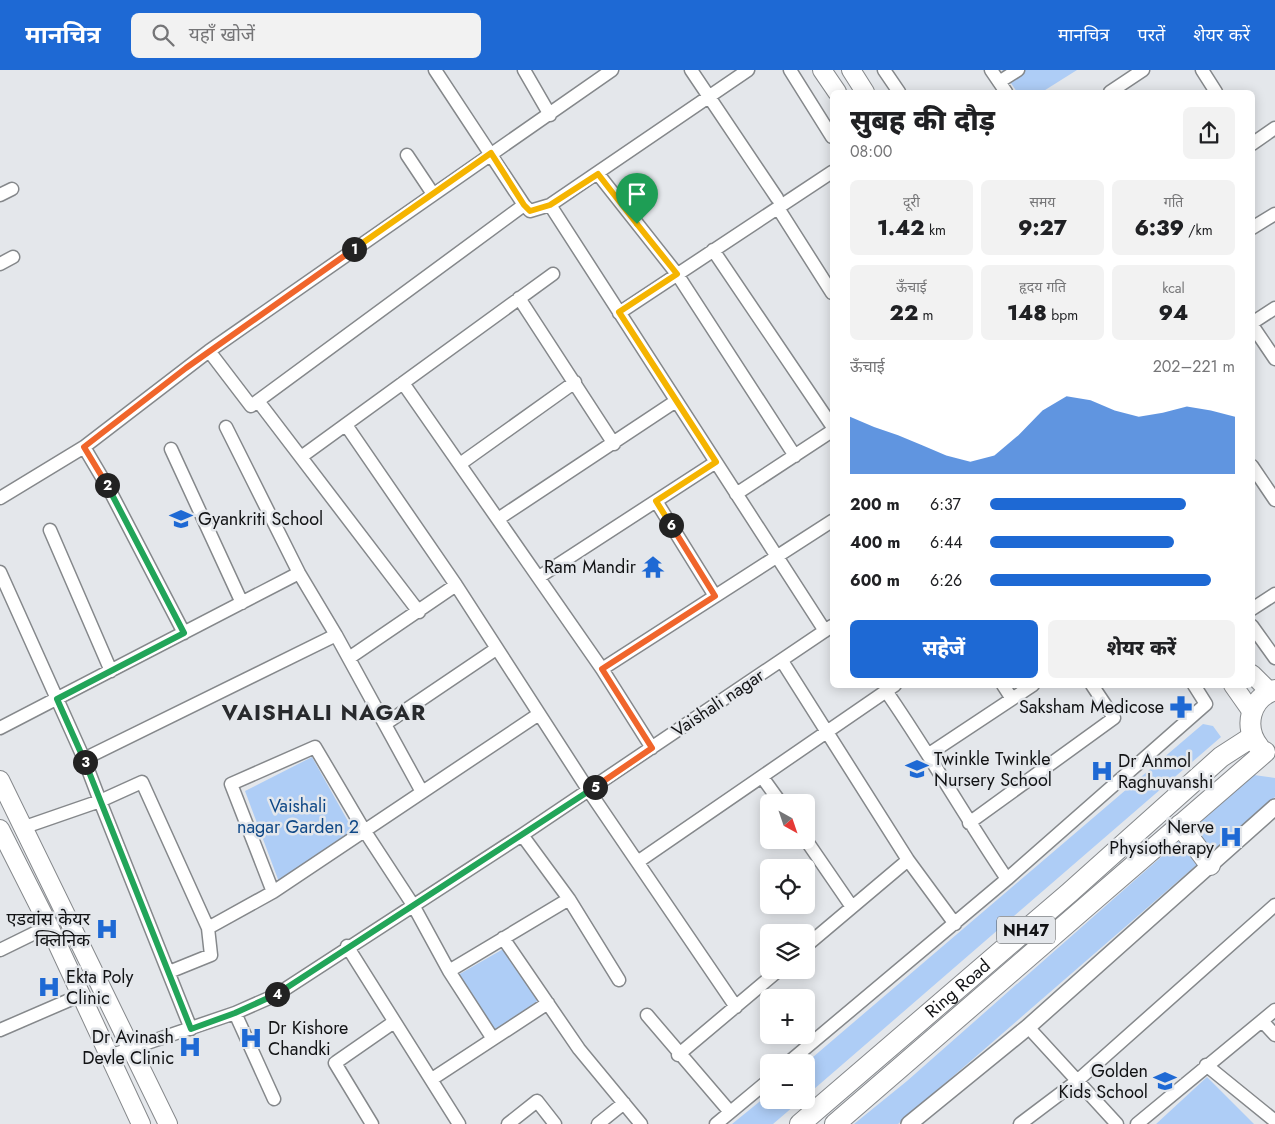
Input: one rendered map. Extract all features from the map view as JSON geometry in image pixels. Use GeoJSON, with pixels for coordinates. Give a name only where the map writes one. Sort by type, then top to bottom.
{"type":"FeatureCollection","features":[{"type":"Feature","properties":{"kind":"highway"},"geometry":{"type":"LineString","coordinates":[[1264,749],[1250,726],[1252,712],[1256,704],[1272,691]]}},
{"type":"Feature","properties":{"kind":"highway","name":"Ring Road"},"geometry":{"type":"LineString","coordinates":[[836,1124],[1180,825],[1264,749]]}},
{"type":"Feature","properties":{"kind":"highway","name":"Ring Road"},"geometry":{"type":"LineString","coordinates":[[800,1124],[1070,893],[1221,757],[1264,749]]}},
{"type":"Feature","properties":{"kind":"highway"},"geometry":{"type":"LineString","coordinates":[[1180,825],[1210,865]]}},
{"type":"Feature","properties":{"kind":"main road"},"geometry":{"type":"LineString","coordinates":[[822,70],[836,90]]}},
{"type":"Feature","properties":{"kind":"main road"},"geometry":{"type":"LineString","coordinates":[[851,70],[864,90]]}},
{"type":"Feature","properties":{"kind":"main road"},"geometry":{"type":"LineString","coordinates":[[1255,677],[1272,691]]}},
{"type":"Feature","properties":{"kind":"main road"},"geometry":{"type":"LineString","coordinates":[[1235,688],[1252,712]]}},
{"type":"Feature","properties":{"kind":"main road"},"geometry":{"type":"LineString","coordinates":[[0,780],[168,1124]]}},
{"type":"Feature","properties":{"kind":"main road"},"geometry":{"type":"LineString","coordinates":[[0,829],[49,926],[141,1124]]}},
{"type":"Feature","properties":{"kind":"street"},"geometry":{"type":"LineString","coordinates":[[435,70],[524,205],[530,211],[550,205],[598,174],[748,70]]}},
{"type":"Feature","properties":{"kind":"street"},"geometry":{"type":"LineString","coordinates":[[524,70],[550,115]]}},
{"type":"Feature","properties":{"kind":"street"},"geometry":{"type":"LineString","coordinates":[[691,70],[778,203],[830,290]]}},
{"type":"Feature","properties":{"kind":"street"},"geometry":{"type":"LineString","coordinates":[[790,70],[830,134]]}},
{"type":"Feature","properties":{"kind":"street"},"geometry":{"type":"LineString","coordinates":[[991,70],[1002,87],[1018,70]]}},
{"type":"Feature","properties":{"kind":"street"},"geometry":{"type":"LineString","coordinates":[[1113,90],[1144,70]]}},
{"type":"Feature","properties":{"kind":"street"},"geometry":{"type":"LineString","coordinates":[[1202,70],[1215,90]]}},
{"type":"Feature","properties":{"kind":"street"},"geometry":{"type":"LineString","coordinates":[[0,498],[84,447],[209,351],[491,153],[550,115],[608,71]]}},
{"type":"Feature","properties":{"kind":"street"},"geometry":{"type":"LineString","coordinates":[[890,72],[898,90]]}},
{"type":"Feature","properties":{"kind":"street"},"geometry":{"type":"LineString","coordinates":[[1255,142],[1275,128]]}},
{"type":"Feature","properties":{"kind":"street"},"geometry":{"type":"LineString","coordinates":[[407,155],[433,194]]}},
{"type":"Feature","properties":{"kind":"street"},"geometry":{"type":"LineString","coordinates":[[619,312],[713,250],[778,203],[830,173]]}},
{"type":"Feature","properties":{"kind":"street"},"geometry":{"type":"LineString","coordinates":[[598,174],[677,274],[795,456]]}},
{"type":"Feature","properties":{"kind":"street"},"geometry":{"type":"LineString","coordinates":[[0,195],[12,189]]}},
{"type":"Feature","properties":{"kind":"street"},"geometry":{"type":"LineString","coordinates":[[209,351],[250,406],[524,205]]}},
{"type":"Feature","properties":{"kind":"street"},"geometry":{"type":"LineString","coordinates":[[550,205],[776,557],[829,629]]}},
{"type":"Feature","properties":{"kind":"street"},"geometry":{"type":"LineString","coordinates":[[1255,226],[1275,214]]}},
{"type":"Feature","properties":{"kind":"street"},"geometry":{"type":"LineString","coordinates":[[713,250],[830,423]]}},
{"type":"Feature","properties":{"kind":"street"},"geometry":{"type":"LineString","coordinates":[[0,264],[13,257]]}},
{"type":"Feature","properties":{"kind":"street"},"geometry":{"type":"LineString","coordinates":[[301,457],[553,274]]}},
{"type":"Feature","properties":{"kind":"street"},"geometry":{"type":"LineString","coordinates":[[519,298],[614,444]]}},
{"type":"Feature","properties":{"kind":"street"},"geometry":{"type":"LineString","coordinates":[[1255,322],[1275,308]]}},
{"type":"Feature","properties":{"kind":"street"},"geometry":{"type":"LineString","coordinates":[[1255,329],[1275,359]]}},
{"type":"Feature","properties":{"kind":"street"},"geometry":{"type":"LineString","coordinates":[[460,464],[575,382]]}},
{"type":"Feature","properties":{"kind":"street"},"geometry":{"type":"LineString","coordinates":[[403,383],[602,669],[652,748]]}},
{"type":"Feature","properties":{"kind":"street"},"geometry":{"type":"LineString","coordinates":[[258,401],[419,612]]}},
{"type":"Feature","properties":{"kind":"street"},"geometry":{"type":"LineString","coordinates":[[498,519],[614,444],[676,401]]}},
{"type":"Feature","properties":{"kind":"street"},"geometry":{"type":"LineString","coordinates":[[346,424],[456,585],[589,791],[639,861],[736,1007]]}},
{"type":"Feature","properties":{"kind":"street"},"geometry":{"type":"LineString","coordinates":[[226,427],[299,573],[349,658],[422,792]]}},
{"type":"Feature","properties":{"kind":"street"},"geometry":{"type":"LineString","coordinates":[[736,494],[830,432]]}},
{"type":"Feature","properties":{"kind":"street"},"geometry":{"type":"LineString","coordinates":[[84,447],[110,491],[184,633]]}},
{"type":"Feature","properties":{"kind":"street"},"geometry":{"type":"LineString","coordinates":[[170,448],[242,603]]}},
{"type":"Feature","properties":{"kind":"street"},"geometry":{"type":"LineString","coordinates":[[538,578],[716,462]]}},
{"type":"Feature","properties":{"kind":"street"},"geometry":{"type":"LineString","coordinates":[[1255,470],[1275,500]]}},
{"type":"Feature","properties":{"kind":"street"},"geometry":{"type":"LineString","coordinates":[[656,501],[715,596]]}},
{"type":"Feature","properties":{"kind":"street"},"geometry":{"type":"LineString","coordinates":[[602,669],[830,522]]}},
{"type":"Feature","properties":{"kind":"street"},"geometry":{"type":"LineString","coordinates":[[50,530],[111,671]]}},
{"type":"Feature","properties":{"kind":"street"},"geometry":{"type":"LineString","coordinates":[[0,572],[84,758],[191,1029]]}},
{"type":"Feature","properties":{"kind":"street"},"geometry":{"type":"LineString","coordinates":[[0,728],[299,573]]}},
{"type":"Feature","properties":{"kind":"street"},"geometry":{"type":"LineString","coordinates":[[349,658],[456,585]]}},
{"type":"Feature","properties":{"kind":"street"},"geometry":{"type":"LineString","coordinates":[[1255,607],[1275,594]]}},
{"type":"Feature","properties":{"kind":"street","name":"Vaishali nagar"},"geometry":{"type":"LineString","coordinates":[[109,1056],[235,1013],[276,995],[347,946],[589,791],[829,629]]}},
{"type":"Feature","properties":{"kind":"street"},"geometry":{"type":"LineString","coordinates":[[1255,630],[1275,658]]}},
{"type":"Feature","properties":{"kind":"street"},"geometry":{"type":"LineString","coordinates":[[84,758],[336,635]]}},
{"type":"Feature","properties":{"kind":"street"},"geometry":{"type":"LineString","coordinates":[[385,724],[496,649]]}},
{"type":"Feature","properties":{"kind":"street"},"geometry":{"type":"LineString","coordinates":[[782,661],[908,860],[955,924]]}},
{"type":"Feature","properties":{"kind":"street"},"geometry":{"type":"LineString","coordinates":[[639,861],[891,688],[969,823],[1007,880]]}},
{"type":"Feature","properties":{"kind":"street"},"geometry":{"type":"LineString","coordinates":[[1005,688],[1012,699]]}},
{"type":"Feature","properties":{"kind":"street"},"geometry":{"type":"LineString","coordinates":[[929,754],[1028,688]]}},
{"type":"Feature","properties":{"kind":"street"},"geometry":{"type":"LineString","coordinates":[[969,823],[1114,718],[1094,688]]}},
{"type":"Feature","properties":{"kind":"street"},"geometry":{"type":"LineString","coordinates":[[799,1054],[1007,880],[1206,704],[1196,688]]}},
{"type":"Feature","properties":{"kind":"street"},"geometry":{"type":"LineString","coordinates":[[208,928],[273,892],[539,714]]}},
{"type":"Feature","properties":{"kind":"street"},"geometry":{"type":"LineString","coordinates":[[273,892],[231,784],[315,747],[364,830],[413,905],[449,971],[493,1039]]}},
{"type":"Feature","properties":{"kind":"street"},"geometry":{"type":"LineString","coordinates":[[762,777],[774,794]]}},
{"type":"Feature","properties":{"kind":"street"},"geometry":{"type":"LineString","coordinates":[[22,828],[100,801],[142,782],[208,928],[210,954],[169,972]]}},
{"type":"Feature","properties":{"kind":"street"},"geometry":{"type":"LineString","coordinates":[[909,1124],[1028,1027],[1275,807]]}},
{"type":"Feature","properties":{"kind":"street"},"geometry":{"type":"LineString","coordinates":[[522,835],[569,899],[619,980]]}},
{"type":"Feature","properties":{"kind":"street"},"geometry":{"type":"LineString","coordinates":[[812,849],[852,907]]}},
{"type":"Feature","properties":{"kind":"street"},"geometry":{"type":"LineString","coordinates":[[815,938],[908,860]]}},
{"type":"Feature","properties":{"kind":"street"},"geometry":{"type":"LineString","coordinates":[[449,971],[569,899]]}},
{"type":"Feature","properties":{"kind":"street"},"geometry":{"type":"LineString","coordinates":[[1020,1124],[1077,1080],[1275,905]]}},
{"type":"Feature","properties":{"kind":"street"},"geometry":{"type":"LineString","coordinates":[[0,950],[49,926]]}},
{"type":"Feature","properties":{"kind":"street"},"geometry":{"type":"LineString","coordinates":[[503,938],[579,1049],[641,1124]]}},
{"type":"Feature","properties":{"kind":"street"},"geometry":{"type":"LineString","coordinates":[[347,946],[459,1124]]}},
{"type":"Feature","properties":{"kind":"street"},"geometry":{"type":"LineString","coordinates":[[678,1055],[769,979]]}},
{"type":"Feature","properties":{"kind":"street"},"geometry":{"type":"LineString","coordinates":[[0,1030],[81,996]]}},
{"type":"Feature","properties":{"kind":"street"},"geometry":{"type":"LineString","coordinates":[[432,1079],[548,1003]]}},
{"type":"Feature","properties":{"kind":"street"},"geometry":{"type":"LineString","coordinates":[[1137,1124],[1206,1065],[1275,1010]]}},
{"type":"Feature","properties":{"kind":"street"},"geometry":{"type":"LineString","coordinates":[[235,1013],[274,1099]]}},
{"type":"Feature","properties":{"kind":"street"},"geometry":{"type":"LineString","coordinates":[[646,1016],[678,1055],[730,1112]]}},
{"type":"Feature","properties":{"kind":"street"},"geometry":{"type":"LineString","coordinates":[[1262,1021],[1275,1035]]}},
{"type":"Feature","properties":{"kind":"street"},"geometry":{"type":"LineString","coordinates":[[372,1124],[335,1063],[394,1022]]}},
{"type":"Feature","properties":{"kind":"street"},"geometry":{"type":"LineString","coordinates":[[1028,1027],[1117,1124]]}},
{"type":"Feature","properties":{"kind":"street"},"geometry":{"type":"LineString","coordinates":[[1206,1065],[1275,1121]]}},
{"type":"Feature","properties":{"kind":"street"},"geometry":{"type":"LineString","coordinates":[[716,1124],[760,1087]]}},
{"type":"Feature","properties":{"kind":"street"},"geometry":{"type":"LineString","coordinates":[[508,1124],[537,1101],[555,1124]]}},
{"type":"Feature","properties":{"kind":"street"},"geometry":{"type":"LineString","coordinates":[[598,1124],[624,1104]]}},
{"type":"Feature","properties":{"kind":"green space"},"geometry":{"type":"Polygon","coordinates":[[[1002,70],[1077,70],[1045,90],[1016,90],[1002,70]]]}},
{"type":"Feature","properties":{"kind":"green space"},"geometry":{"type":"Polygon","coordinates":[[[1203,724],[1213,726],[1221,737],[815,1088],[815,1055],[1203,724]]]}},
{"type":"Feature","properties":{"kind":"green space","name":"Vaishali nagar Garden 2"},"geometry":{"type":"Polygon","coordinates":[[[312,757],[354,832],[279,882],[245,791],[312,757]]]}},
{"type":"Feature","properties":{"kind":"green space"},"geometry":{"type":"Polygon","coordinates":[[[1254,775],[1275,778],[1275,797],[898,1124],[854,1124],[907,1081],[1254,775]]]}},
{"type":"Feature","properties":{"kind":"green space"},"geometry":{"type":"Polygon","coordinates":[[[505,948],[540,999],[496,1032],[458,975],[505,948]]]}},
{"type":"Feature","properties":{"kind":"green space"},"geometry":{"type":"Polygon","coordinates":[[[1207,1077],[1254,1124],[1156,1124],[1207,1077]]]}},
{"type":"Feature","properties":{"kind":"green space"},"geometry":{"type":"Polygon","coordinates":[[[760,1101],[760,1109],[790,1109],[773,1124],[732,1124],[760,1101]]]}},
{"type":"Feature","properties":{"kind":"place","name":"Gyankriti School"},"geometry":{"type":"Point","coordinates":[181,519]}},
{"type":"Feature","properties":{"kind":"place","name":"Ram Mandir"},"geometry":{"type":"Point","coordinates":[653,567]}},
{"type":"Feature","properties":{"kind":"place","name":"Saksham Medicose"},"geometry":{"type":"Point","coordinates":[1181,707]}},
{"type":"Feature","properties":{"kind":"place","name":"Twinkle Twinkle Nursery School"},"geometry":{"type":"Point","coordinates":[917,769]}},
{"type":"Feature","properties":{"kind":"place","name":"Dr Anmol Raghuvanshi"},"geometry":{"type":"Point","coordinates":[1102,771]}},
{"type":"Feature","properties":{"kind":"place","name":"Nerve Physiotherapy"},"geometry":{"type":"Point","coordinates":[1231,837]}},
{"type":"Feature","properties":{"kind":"place","name":"एडवांस केयर क्लिनिक"},"geometry":{"type":"Point","coordinates":[107,929]}},
{"type":"Feature","properties":{"kind":"place","name":"Ekta Poly Clinic"},"geometry":{"type":"Point","coordinates":[49,987]}},
{"type":"Feature","properties":{"kind":"place","name":"Dr Kishore Chandki"},"geometry":{"type":"Point","coordinates":[251,1038]}},
{"type":"Feature","properties":{"kind":"place","name":"Dr Avinash Devle Clinic"},"geometry":{"type":"Point","coordinates":[190,1047]}},
{"type":"Feature","properties":{"kind":"place","name":"Golden Kids School"},"geometry":{"type":"Point","coordinates":[1165,1081]}},
{"type":"Feature","properties":{"kind":"district","name":"VAISHALI NAGAR"},"geometry":{"type":"Point","coordinates":[324,712]}},
{"type":"Feature","properties":{"kind":"route"},"geometry":{"type":"LineString","coordinates":[[491,153],[524,205],[530,211],[540,210],[550,205],[598,174],[637,224],[677,274],[619,312],[716,462],[656,501],[715,596],[602,669],[652,748],[522,835],[347,946],[276,995],[191,1029],[84,758],[57,699],[184,633],[110,491],[84,447],[209,351],[491,153]]}}]}
